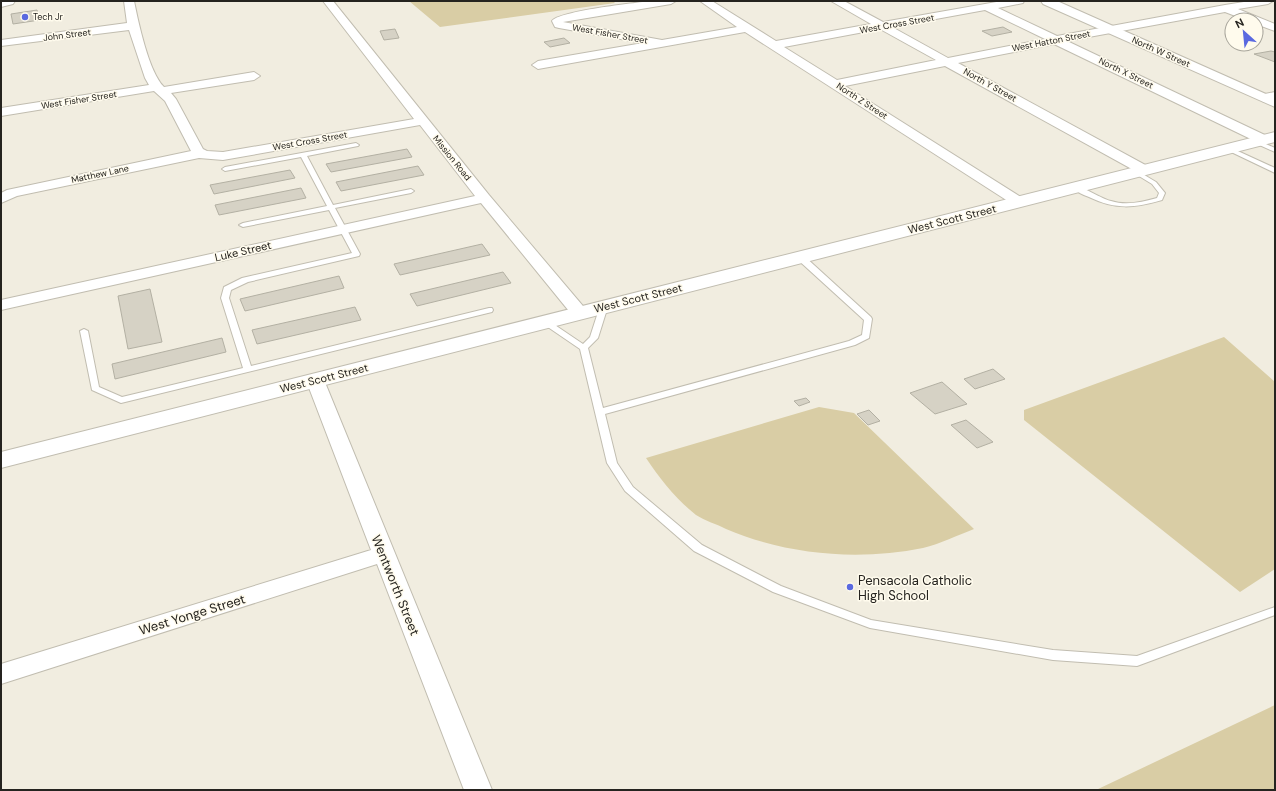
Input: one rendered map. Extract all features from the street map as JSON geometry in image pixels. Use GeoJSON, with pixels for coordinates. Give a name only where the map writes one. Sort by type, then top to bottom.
{"type":"FeatureCollection","features":[{"type":"Feature","properties":{"kind":"street"},"geometry":{"type":"LineString","coordinates":[[1,3],[9,1]]}},
{"type":"Feature","properties":{"kind":"street"},"geometry":{"type":"LineString","coordinates":[[130,1],[133,26],[151,78],[159,89],[170,99],[200,152]]}},
{"type":"Feature","properties":{"kind":"street","name":"Mission Road"},"geometry":{"type":"LineString","coordinates":[[328,1],[484,198],[579,312]]}},
{"type":"Feature","properties":{"kind":"street","name":"West Fisher Street"},"geometry":{"type":"LineString","coordinates":[[661,43],[564,26],[560,25],[557,21],[568,17],[671,1]]}},
{"type":"Feature","properties":{"kind":"street","name":"North Z Street"},"geometry":{"type":"LineString","coordinates":[[705,1],[1019,202]]}},
{"type":"Feature","properties":{"kind":"street","name":"North Y Street"},"geometry":{"type":"LineString","coordinates":[[836,1],[948,62],[1140,171]]}},
{"type":"Feature","properties":{"kind":"street","name":"West Cross Street"},"geometry":{"type":"LineString","coordinates":[[775,45],[883,27],[1019,1]]}},
{"type":"Feature","properties":{"kind":"street","name":"North W Street"},"geometry":{"type":"LineString","coordinates":[[1047,1],[1271,99]]}},
{"type":"Feature","properties":{"kind":"street"},"geometry":{"type":"LineString","coordinates":[[1207,1],[1235,12]]}},
{"type":"Feature","properties":{"kind":"street","name":"West Hatton Street"},"geometry":{"type":"LineString","coordinates":[[835,84],[1111,29],[1268,1]]}},
{"type":"Feature","properties":{"kind":"street","name":"North X Street"},"geometry":{"type":"LineString","coordinates":[[987,7],[1268,142]]}},
{"type":"Feature","properties":{"kind":"street"},"geometry":{"type":"LineString","coordinates":[[1264,23],[1275,28]]}},
{"type":"Feature","properties":{"kind":"street","name":"John Street"},"geometry":{"type":"LineString","coordinates":[[1,43],[133,26]]}},
{"type":"Feature","properties":{"kind":"street"},"geometry":{"type":"LineString","coordinates":[[538,64],[748,28]]}},
{"type":"Feature","properties":{"kind":"street","name":"West Fisher Street"},"geometry":{"type":"LineString","coordinates":[[1,112],[254,76]]}},
{"type":"Feature","properties":{"kind":"street","name":"West Cross Street"},"geometry":{"type":"LineString","coordinates":[[200,152],[214,156],[223,156],[423,121]]}},
{"type":"Feature","properties":{"kind":"street","name":"West Scott Street"},"geometry":{"type":"LineString","coordinates":[[1,460],[579,312],[1140,171],[1230,149],[1268,142]]}},
{"type":"Feature","properties":{"kind":"street","name":"Matthew Lane"},"geometry":{"type":"LineString","coordinates":[[1,199],[12,193],[200,152]]}},
{"type":"Feature","properties":{"kind":"street","name":"Luke Street"},"geometry":{"type":"LineString","coordinates":[[1,305],[484,198]]}},
{"type":"Feature","properties":{"kind":"street","name":"Wentworth Street"},"geometry":{"type":"LineString","coordinates":[[315,380],[478,790]]}},
{"type":"Feature","properties":{"kind":"street","name":"West Yonge Street"},"geometry":{"type":"LineString","coordinates":[[1,674],[383,554]]}},
{"type":"Feature","properties":{"kind":"lane"},"geometry":{"type":"LineString","coordinates":[[226,169],[356,145]]}},
{"type":"Feature","properties":{"kind":"lane"},"geometry":{"type":"LineString","coordinates":[[1230,149],[1275,171]]}},
{"type":"Feature","properties":{"kind":"lane"},"geometry":{"type":"LineString","coordinates":[[248,369],[225,298],[227,289],[245,280],[356,254],[330,208],[303,155]]}},
{"type":"Feature","properties":{"kind":"lane"},"geometry":{"type":"LineString","coordinates":[[1076,188],[1098,200],[1123,207],[1139,205],[1160,199],[1162,193],[1154,183],[1140,171]]}},
{"type":"Feature","properties":{"kind":"lane"},"geometry":{"type":"LineString","coordinates":[[243,225],[411,191]]}},
{"type":"Feature","properties":{"kind":"lane"},"geometry":{"type":"LineString","coordinates":[[600,412],[852,343],[866,336],[868,319],[800,257]]}},
{"type":"Feature","properties":{"kind":"lane"},"geometry":{"type":"LineString","coordinates":[[584,348],[594,338],[604,306]]}},
{"type":"Feature","properties":{"kind":"lane"},"geometry":{"type":"LineString","coordinates":[[84,331],[95,388],[121,400],[489,310]]}},
{"type":"Feature","properties":{"kind":"lane"},"geometry":{"type":"LineString","coordinates":[[543,322],[584,348],[612,463],[629,489],[698,548],[777,589],[870,624],[1053,655],[1137,661],[1275,611]]}},
{"type":"Feature","properties":{"kind":"shaded area"},"geometry":{"type":"Polygon","coordinates":[[[409,1],[613,1],[615,3],[440,27],[409,1]]]}},
{"type":"Feature","properties":{"kind":"shaded area"},"geometry":{"type":"Polygon","coordinates":[[[1224,337],[1275,382],[1275,569],[1240,592],[1024,420],[1024,410],[1224,337]]]}},
{"type":"Feature","properties":{"kind":"shaded area"},"geometry":{"type":"Polygon","coordinates":[[[819,407],[854,413],[974,529],[923,548],[873,554],[848,555],[823,553],[773,545],[749,538],[696,515],[669,488],[646,458],[819,407]]]}},
{"type":"Feature","properties":{"kind":"shaded area"},"geometry":{"type":"Polygon","coordinates":[[[1275,705],[1275,790],[1096,790],[1275,705]]]}},
{"type":"Feature","properties":{"kind":"building","name":"Tech Jr"},"geometry":{"type":"Polygon","coordinates":[[[37,10],[40,20],[13,24],[11,14],[37,10]]]}},
{"type":"Feature","properties":{"kind":"building"},"geometry":{"type":"Polygon","coordinates":[[[1003,27],[1012,32],[992,36],[982,31],[1003,27]]]}},
{"type":"Feature","properties":{"kind":"building"},"geometry":{"type":"Polygon","coordinates":[[[395,29],[399,38],[384,40],[380,31],[395,29]]]}},
{"type":"Feature","properties":{"kind":"building"},"geometry":{"type":"Polygon","coordinates":[[[564,38],[570,43],[550,47],[544,42],[564,38]]]}},
{"type":"Feature","properties":{"kind":"building"},"geometry":{"type":"Polygon","coordinates":[[[1271,51],[1275,52],[1275,62],[1254,54],[1271,51]]]}},
{"type":"Feature","properties":{"kind":"building"},"geometry":{"type":"Polygon","coordinates":[[[407,149],[412,157],[331,172],[326,164],[407,149]]]}},
{"type":"Feature","properties":{"kind":"building"},"geometry":{"type":"Polygon","coordinates":[[[418,166],[424,175],[341,191],[336,182],[418,166]]]}},
{"type":"Feature","properties":{"kind":"building"},"geometry":{"type":"Polygon","coordinates":[[[290,170],[295,178],[214,194],[210,185],[290,170]]]}},
{"type":"Feature","properties":{"kind":"building"},"geometry":{"type":"Polygon","coordinates":[[[301,188],[306,198],[219,215],[215,205],[301,188]]]}},
{"type":"Feature","properties":{"kind":"building"},"geometry":{"type":"Polygon","coordinates":[[[482,244],[490,255],[400,275],[394,264],[482,244]]]}},
{"type":"Feature","properties":{"kind":"building"},"geometry":{"type":"Polygon","coordinates":[[[503,272],[511,283],[417,306],[410,294],[503,272]]]}},
{"type":"Feature","properties":{"kind":"building"},"geometry":{"type":"Polygon","coordinates":[[[339,276],[344,288],[245,311],[240,299],[339,276]]]}},
{"type":"Feature","properties":{"kind":"building"},"geometry":{"type":"Polygon","coordinates":[[[150,289],[162,342],[128,349],[118,296],[150,289]]]}},
{"type":"Feature","properties":{"kind":"building"},"geometry":{"type":"Polygon","coordinates":[[[355,307],[361,320],[257,344],[252,330],[355,307]]]}},
{"type":"Feature","properties":{"kind":"building"},"geometry":{"type":"Polygon","coordinates":[[[222,338],[226,352],[115,379],[112,364],[222,338]]]}},
{"type":"Feature","properties":{"kind":"building"},"geometry":{"type":"Polygon","coordinates":[[[993,369],[1005,379],[975,389],[964,379],[993,369]]]}},
{"type":"Feature","properties":{"kind":"building"},"geometry":{"type":"Polygon","coordinates":[[[942,382],[967,404],[935,414],[910,393],[942,382]]]}},
{"type":"Feature","properties":{"kind":"building"},"geometry":{"type":"Polygon","coordinates":[[[806,398],[810,402],[799,406],[794,401],[806,398]]]}},
{"type":"Feature","properties":{"kind":"building"},"geometry":{"type":"Polygon","coordinates":[[[869,410],[880,421],[868,425],[857,414],[869,410]]]}},
{"type":"Feature","properties":{"kind":"building"},"geometry":{"type":"Polygon","coordinates":[[[966,420],[993,442],[977,448],[951,425],[966,420]]]}},
{"type":"Feature","properties":{"kind":"place","name":"Tech Jr"},"geometry":{"type":"Point","coordinates":[25,17]}},
{"type":"Feature","properties":{"kind":"place","name":"Pensacola Catholic High School"},"geometry":{"type":"Point","coordinates":[850,587]}}]}
